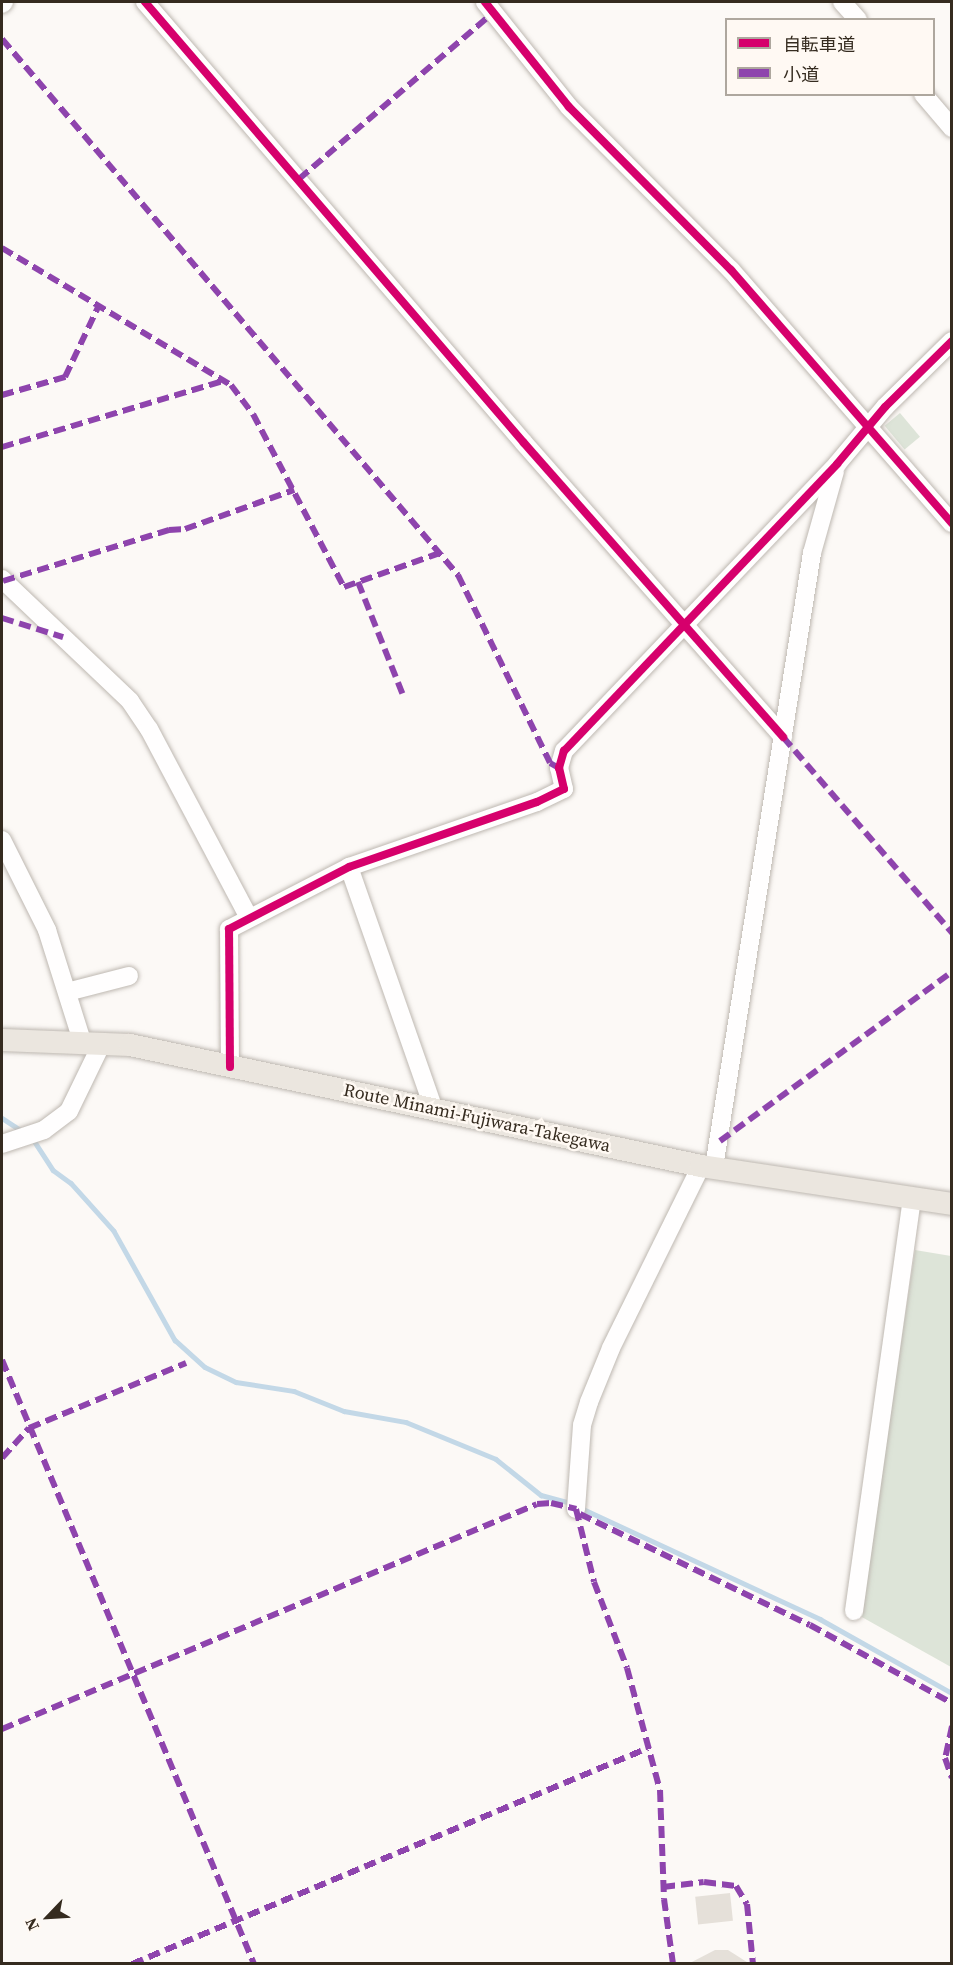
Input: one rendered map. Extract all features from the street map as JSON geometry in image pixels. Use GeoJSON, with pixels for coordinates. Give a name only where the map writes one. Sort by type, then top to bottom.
{"type":"FeatureCollection","features":[{"type":"Feature","properties":{"kind":"main road","name":"Route Minami-Fujiwara-Takegawa"},"geometry":{"type":"LineString","coordinates":[[2,1040],[130,1045],[707,1166],[912,1200],[951,1204]]}},
{"type":"Feature","properties":{"kind":"street"},"geometry":{"type":"LineString","coordinates":[[145,2],[684,627],[783,737]]}},
{"type":"Feature","properties":{"kind":"street"},"geometry":{"type":"LineString","coordinates":[[485,2],[606,148],[731,270],[951,523]]}},
{"type":"Feature","properties":{"kind":"street"},"geometry":{"type":"LineString","coordinates":[[842,2],[856,18]]}},
{"type":"Feature","properties":{"kind":"street"},"geometry":{"type":"LineString","coordinates":[[924,96],[951,128]]}},
{"type":"Feature","properties":{"kind":"street"},"geometry":{"type":"LineString","coordinates":[[230,1067],[229,929],[349,867],[557,794],[564,789],[559,768],[564,750],[684,627],[951,341]]}},
{"type":"Feature","properties":{"kind":"street"},"geometry":{"type":"LineString","coordinates":[[576,1504],[582,1425],[589,1402],[611,1348],[707,1166],[783,737],[812,553],[837,464]]}},
{"type":"Feature","properties":{"kind":"street"},"geometry":{"type":"LineString","coordinates":[[2,579],[130,702],[149,729],[249,918]]}},
{"type":"Feature","properties":{"kind":"street"},"geometry":{"type":"LineString","coordinates":[[2,840],[11,877],[47,930],[67,992],[92,1042],[69,1111],[45,1130],[2,1144]]}},
{"type":"Feature","properties":{"kind":"street"},"geometry":{"type":"LineString","coordinates":[[349,867],[434,1110]]}},
{"type":"Feature","properties":{"kind":"street"},"geometry":{"type":"LineString","coordinates":[[67,992],[129,976]]}},
{"type":"Feature","properties":{"kind":"street"},"geometry":{"type":"LineString","coordinates":[[854,1611],[912,1200]]}},
{"type":"Feature","properties":{"kind":"shaded area"},"geometry":{"type":"Polygon","coordinates":[[[900,413],[920,437],[905,450],[885,426],[900,413]]]}},
{"type":"Feature","properties":{"kind":"shaded area"},"geometry":{"type":"Polygon","coordinates":[[[915,1250],[951,1256],[951,1667],[860,1616],[915,1250]]]}},
{"type":"Feature","properties":{"kind":"building"},"geometry":{"type":"Polygon","coordinates":[[[730,1893],[733,1921],[698,1925],[695,1897],[730,1893]]]}},
{"type":"Feature","properties":{"kind":"building"},"geometry":{"type":"Polygon","coordinates":[[[715,1950],[728,1950],[750,1964],[688,1964],[715,1950]]]}},
{"type":"Feature","properties":{"kind":"waterway"},"geometry":{"type":"LineString","coordinates":[[2,1118],[22,1131]]}},
{"type":"Feature","properties":{"kind":"waterway"},"geometry":{"type":"LineString","coordinates":[[33,1139],[53,1170],[71,1183],[114,1231],[175,1340],[205,1367],[236,1382],[294,1391],[344,1411],[406,1422],[496,1459],[541,1495],[571,1503]]}},
{"type":"Feature","properties":{"kind":"waterway"},"geometry":{"type":"LineString","coordinates":[[581,1508],[820,1619],[952,1693]]}},
{"type":"Feature","properties":{"kind":"marked path"},"geometry":{"type":"LineString","coordinates":[[299,179],[494,12]]}},
{"type":"Feature","properties":{"kind":"marked path"},"geometry":{"type":"LineString","coordinates":[[2,39],[458,575],[550,763],[559,768]]}},
{"type":"Feature","properties":{"kind":"marked path"},"geometry":{"type":"LineString","coordinates":[[2,248],[231,385],[253,414],[344,587],[440,553]]}},
{"type":"Feature","properties":{"kind":"marked path"},"geometry":{"type":"LineString","coordinates":[[2,395],[65,377],[99,305]]}},
{"type":"Feature","properties":{"kind":"marked path"},"geometry":{"type":"LineString","coordinates":[[2,447],[224,381]]}},
{"type":"Feature","properties":{"kind":"marked path"},"geometry":{"type":"LineString","coordinates":[[3,581],[169,530],[185,529],[294,490]]}},
{"type":"Feature","properties":{"kind":"marked path"},"geometry":{"type":"LineString","coordinates":[[358,582],[403,695]]}},
{"type":"Feature","properties":{"kind":"marked path"},"geometry":{"type":"LineString","coordinates":[[2,618],[63,637]]}},
{"type":"Feature","properties":{"kind":"marked path"},"geometry":{"type":"LineString","coordinates":[[783,737],[952,933]]}},
{"type":"Feature","properties":{"kind":"marked path"},"geometry":{"type":"LineString","coordinates":[[720,1141],[952,972]]}},
{"type":"Feature","properties":{"kind":"marked path"},"geometry":{"type":"LineString","coordinates":[[2,1360],[254,1964]]}},
{"type":"Feature","properties":{"kind":"marked path"},"geometry":{"type":"LineString","coordinates":[[2,1458],[29,1428],[186,1363]]}},
{"type":"Feature","properties":{"kind":"marked path"},"geometry":{"type":"LineString","coordinates":[[2,1729],[537,1504],[551,1503],[576,1509],[594,1582],[627,1668],[660,1790],[664,1899],[673,1964]]}},
{"type":"Feature","properties":{"kind":"marked path"},"geometry":{"type":"LineString","coordinates":[[580,1514],[810,1625],[952,1703]]}},
{"type":"Feature","properties":{"kind":"marked path"},"geometry":{"type":"LineString","coordinates":[[952,1726],[945,1758],[952,1778]]}},
{"type":"Feature","properties":{"kind":"marked path"},"geometry":{"type":"LineString","coordinates":[[132,1964],[648,1748]]}},
{"type":"Feature","properties":{"kind":"marked path"},"geometry":{"type":"LineString","coordinates":[[663,1887],[704,1882],[736,1886],[747,1904],[753,1964]]}},
{"type":"Feature","properties":{"kind":"cycle path"},"geometry":{"type":"LineString","coordinates":[[145,2],[524,443],[783,737]]}},
{"type":"Feature","properties":{"kind":"cycle path"},"geometry":{"type":"LineString","coordinates":[[485,2],[569,107],[731,270],[952,523]]}},
{"type":"Feature","properties":{"kind":"cycle path"},"geometry":{"type":"LineString","coordinates":[[230,1067],[229,929],[349,867],[537,802],[564,789],[559,768],[564,751],[837,464],[885,407],[952,341]]}}]}
